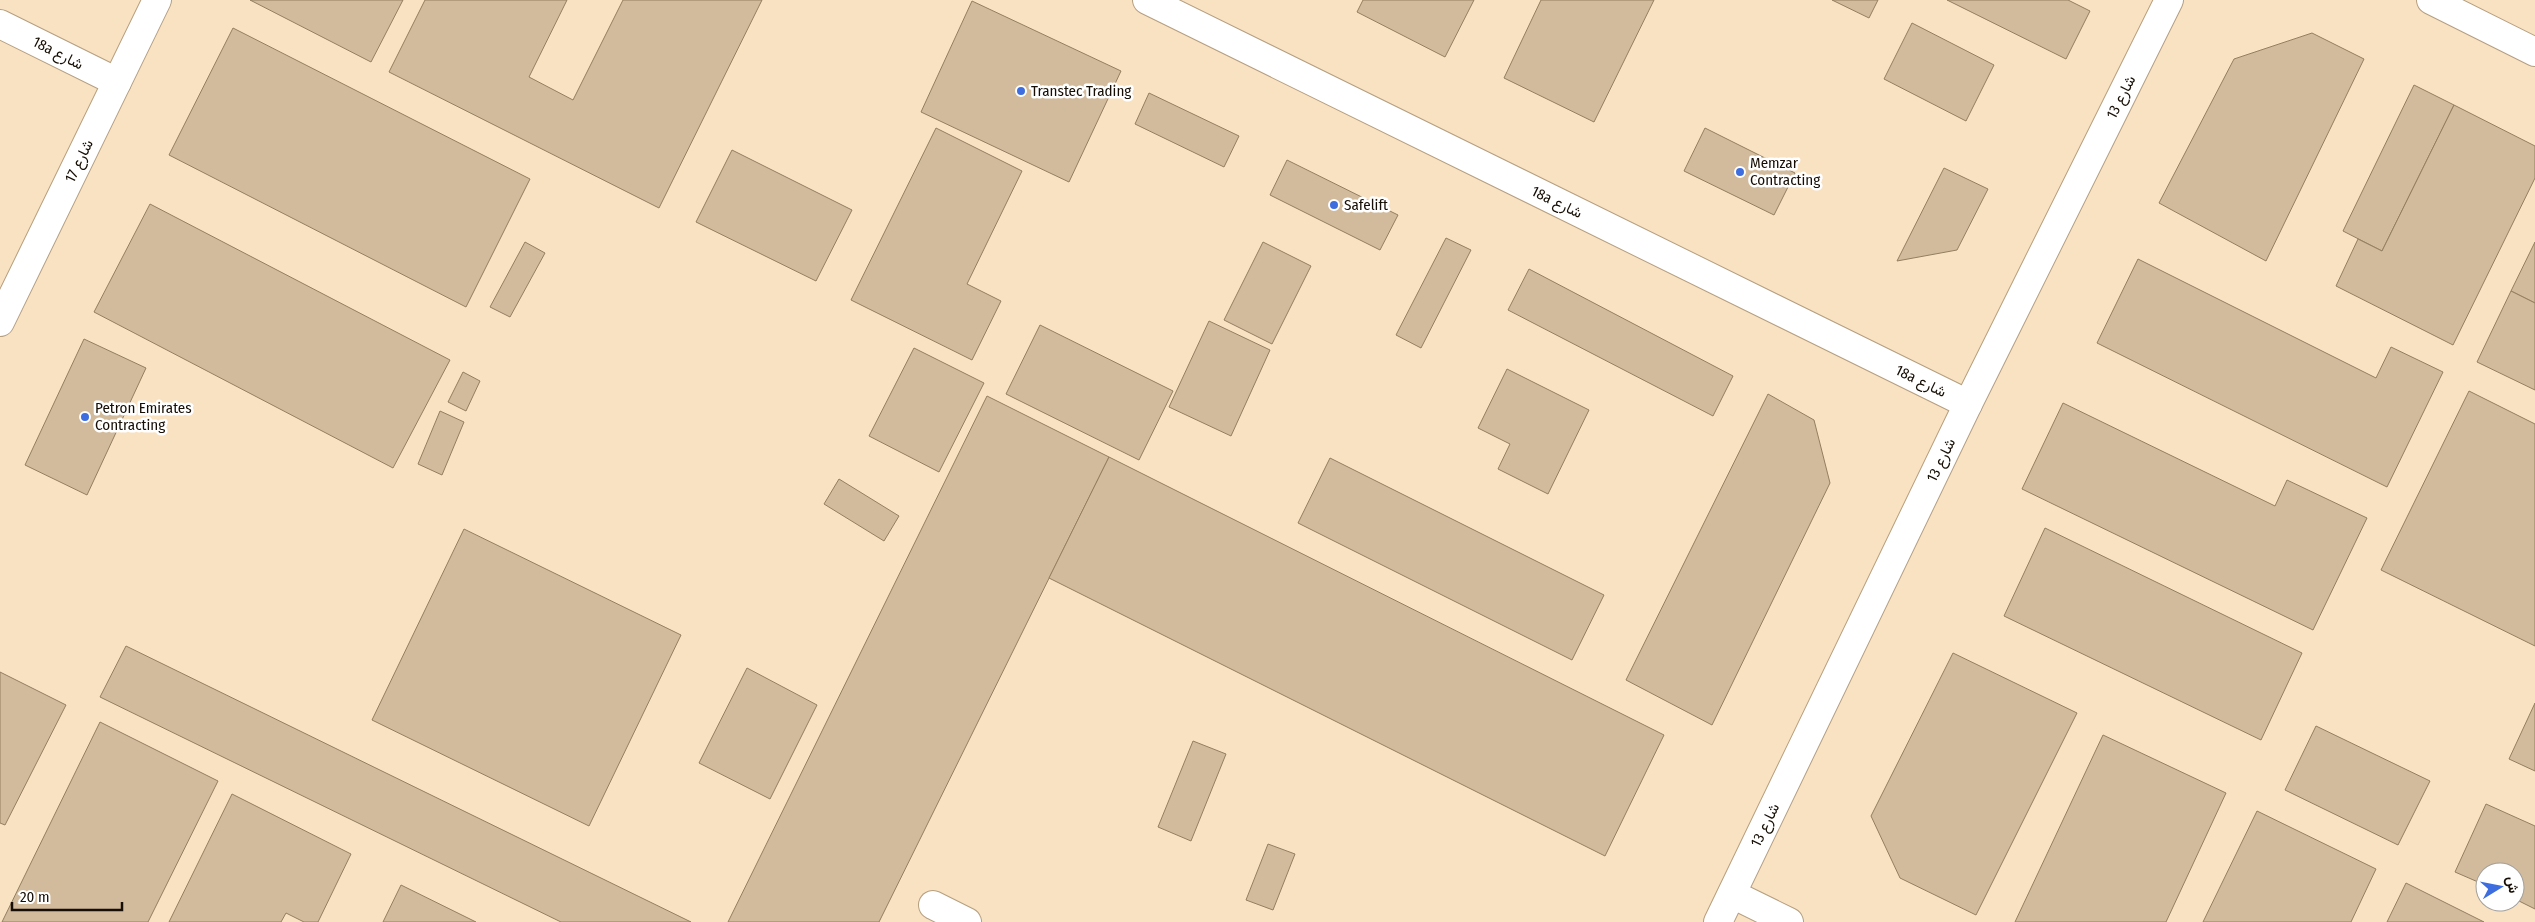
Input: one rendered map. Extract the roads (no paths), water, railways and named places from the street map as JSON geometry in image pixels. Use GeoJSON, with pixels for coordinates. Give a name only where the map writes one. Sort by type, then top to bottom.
{"type":"FeatureCollection","features":[{"type":"Feature","properties":{"kind":"lane","name":"شارع 17"},"geometry":{"type":"LineString","coordinates":[[0,322],[156,0]]}},
{"type":"Feature","properties":{"kind":"lane","name":"18a شارع"},"geometry":{"type":"LineString","coordinates":[[1147,0],[1968,404]]}},
{"type":"Feature","properties":{"kind":"lane","name":"شارع 13"},"geometry":{"type":"LineString","coordinates":[[1718,922],[1968,404],[2170,0]]}},
{"type":"Feature","properties":{"kind":"lane"},"geometry":{"type":"LineString","coordinates":[[2431,0],[2535,52]]}},
{"type":"Feature","properties":{"kind":"lane","name":"18a شارع"},"geometry":{"type":"LineString","coordinates":[[0,24],[117,82]]}},
{"type":"Feature","properties":{"kind":"lane"},"geometry":{"type":"LineString","coordinates":[[1732,894],[1789,922]]}},
{"type":"Feature","properties":{"kind":"lane"},"geometry":{"type":"LineString","coordinates":[[933,905],[967,922]]}},
{"type":"Feature","properties":{"kind":"place","name":"Transtec Trading"},"geometry":{"type":"Point","coordinates":[1021,91]}},
{"type":"Feature","properties":{"kind":"place","name":"Memzar Contracting"},"geometry":{"type":"Point","coordinates":[1740,172]}},
{"type":"Feature","properties":{"kind":"place","name":"Safelift"},"geometry":{"type":"Point","coordinates":[1334,205]}},
{"type":"Feature","properties":{"kind":"place","name":"Petron Emirates Contracting"},"geometry":{"type":"Point","coordinates":[85,417]}}]}
